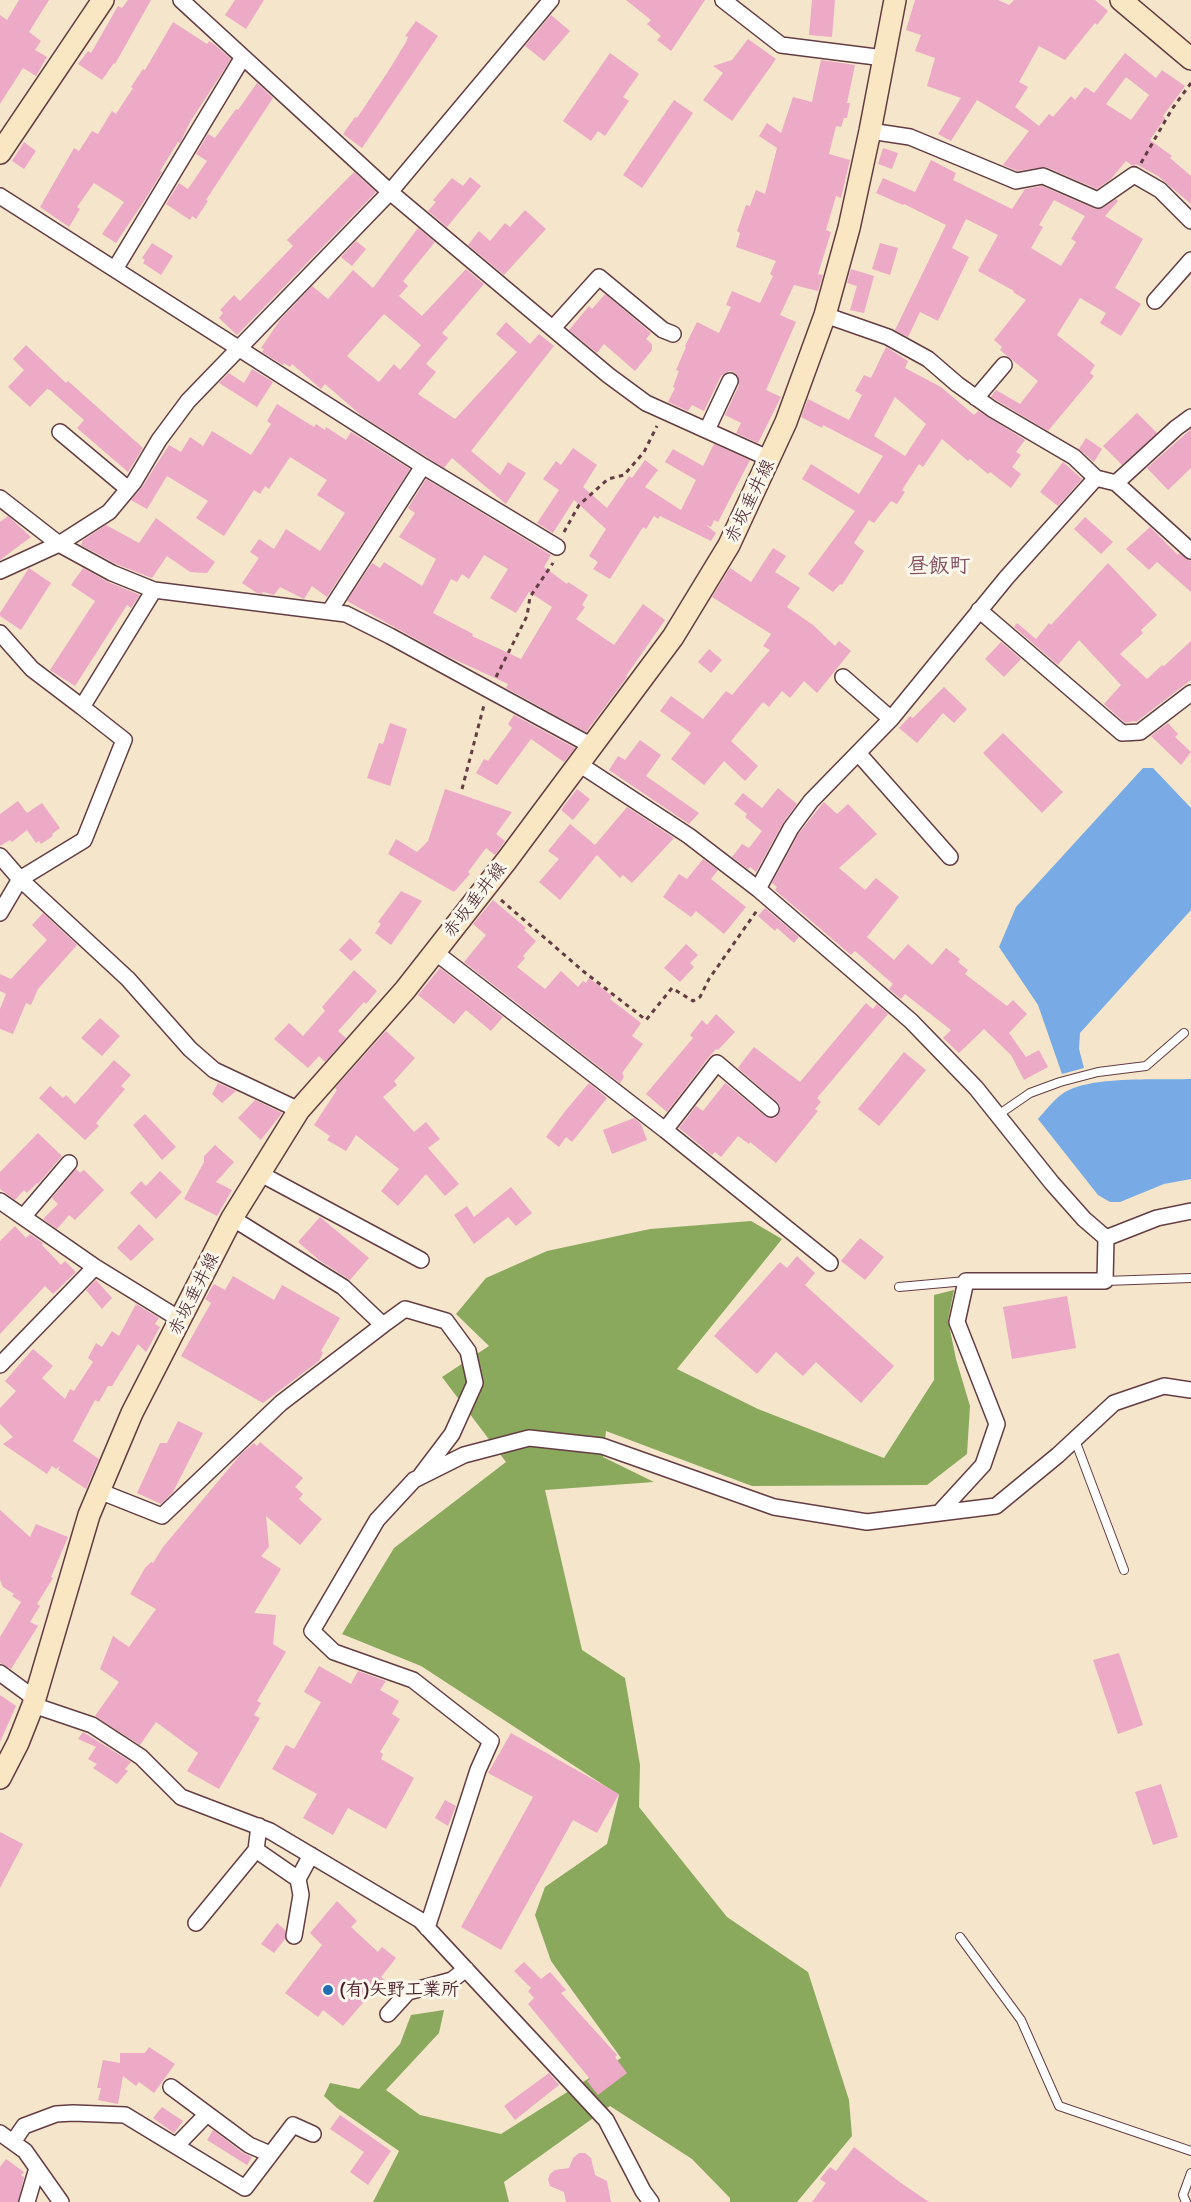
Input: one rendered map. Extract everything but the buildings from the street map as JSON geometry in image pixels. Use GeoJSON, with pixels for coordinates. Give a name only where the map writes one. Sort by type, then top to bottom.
{"type":"FeatureCollection","features":[{"type":"Feature","properties":{"kind":"main road"},"geometry":{"type":"LineString","coordinates":[[0,153],[103,0]]}},
{"type":"Feature","properties":{"kind":"main road","name":"赤坂垂井線"},"geometry":{"type":"LineString","coordinates":[[0,1778],[18,1743],[34,1702],[89,1515],[132,1413],[232,1218],[258,1173],[298,1110],[405,990],[579,764],[678,628],[729,545],[786,422],[825,315],[849,228],[895,0]]}},
{"type":"Feature","properties":{"kind":"main road"},"geometry":{"type":"LineString","coordinates":[[1121,0],[1191,59]]}},
{"type":"Feature","properties":{"kind":"street"},"geometry":{"type":"LineString","coordinates":[[181,0],[390,192],[608,375],[646,403],[770,459]]}},
{"type":"Feature","properties":{"kind":"street"},"geometry":{"type":"LineString","coordinates":[[0,571],[59,544],[109,512],[128,489],[159,440],[188,401],[390,192],[550,0]]}},
{"type":"Feature","properties":{"kind":"street"},"geometry":{"type":"LineString","coordinates":[[723,0],[781,45],[884,58]]}},
{"type":"Feature","properties":{"kind":"street"},"geometry":{"type":"LineString","coordinates":[[115,268],[243,57]]}},
{"type":"Feature","properties":{"kind":"street"},"geometry":{"type":"LineString","coordinates":[[870,131],[910,137],[1016,181],[1043,176],[1098,200],[1134,176],[1160,190],[1191,221]]}},
{"type":"Feature","properties":{"kind":"street"},"geometry":{"type":"LineString","coordinates":[[0,196],[115,268],[237,349],[557,547]]}},
{"type":"Feature","properties":{"kind":"street"},"geometry":{"type":"LineString","coordinates":[[1155,301],[1191,260]]}},
{"type":"Feature","properties":{"kind":"street"},"geometry":{"type":"LineString","coordinates":[[553,328],[599,277],[663,330],[673,334]]}},
{"type":"Feature","properties":{"kind":"street"},"geometry":{"type":"LineString","coordinates":[[825,315],[888,338],[928,359],[976,398],[1074,457],[1096,478],[1116,483],[1191,551]]}},
{"type":"Feature","properties":{"kind":"street"},"geometry":{"type":"LineString","coordinates":[[976,398],[1004,365]]}},
{"type":"Feature","properties":{"kind":"street"},"geometry":{"type":"LineString","coordinates":[[707,430],[730,381]]}},
{"type":"Feature","properties":{"kind":"street"},"geometry":{"type":"LineString","coordinates":[[1116,483],[1191,417]]}},
{"type":"Feature","properties":{"kind":"street"},"geometry":{"type":"LineString","coordinates":[[60,432],[128,489]]}},
{"type":"Feature","properties":{"kind":"street"},"geometry":{"type":"LineString","coordinates":[[329,612],[423,466]]}},
{"type":"Feature","properties":{"kind":"street"},"geometry":{"type":"LineString","coordinates":[[762,892],[791,828],[811,801],[891,719],[1007,577],[1096,478]]}},
{"type":"Feature","properties":{"kind":"street"},"geometry":{"type":"LineString","coordinates":[[0,498],[59,544],[112,573],[154,590],[346,614],[592,746]]}},
{"type":"Feature","properties":{"kind":"street"},"geometry":{"type":"LineString","coordinates":[[82,707],[154,590]]}},
{"type":"Feature","properties":{"kind":"street"},"geometry":{"type":"LineString","coordinates":[[979,610],[1122,733],[1140,732],[1191,693]]}},
{"type":"Feature","properties":{"kind":"street"},"geometry":{"type":"LineString","coordinates":[[0,633],[32,669],[123,740],[84,840],[20,879],[1,909]]}},
{"type":"Feature","properties":{"kind":"street"},"geometry":{"type":"LineString","coordinates":[[843,676],[891,719]]}},
{"type":"Feature","properties":{"kind":"street"},"geometry":{"type":"LineString","coordinates":[[858,753],[950,857]]}},
{"type":"Feature","properties":{"kind":"street"},"geometry":{"type":"LineString","coordinates":[[579,764],[688,836],[762,892],[911,1021],[976,1088],[1078,1212],[1106,1238],[1105,1281],[966,1281],[957,1322],[997,1424],[983,1465],[939,1513]]}},
{"type":"Feature","properties":{"kind":"street"},"geometry":{"type":"LineString","coordinates":[[0,856],[20,879],[128,980],[190,1049],[214,1070],[298,1110]]}},
{"type":"Feature","properties":{"kind":"street"},"geometry":{"type":"LineString","coordinates":[[435,952],[665,1130],[830,1263]]}},
{"type":"Feature","properties":{"kind":"street"},"geometry":{"type":"LineString","coordinates":[[665,1130],[717,1063],[771,1109]]}},
{"type":"Feature","properties":{"kind":"street"},"geometry":{"type":"LineString","coordinates":[[23,1217],[69,1163]]}},
{"type":"Feature","properties":{"kind":"street"},"geometry":{"type":"LineString","coordinates":[[258,1173],[421,1260]]}},
{"type":"Feature","properties":{"kind":"street"},"geometry":{"type":"LineString","coordinates":[[0,1201],[95,1266],[181,1320]]}},
{"type":"Feature","properties":{"kind":"street"},"geometry":{"type":"LineString","coordinates":[[1106,1238],[1157,1218],[1191,1211]]}},
{"type":"Feature","properties":{"kind":"street"},"geometry":{"type":"LineString","coordinates":[[232,1218],[343,1287],[383,1325]]}},
{"type":"Feature","properties":{"kind":"street"},"geometry":{"type":"LineString","coordinates":[[0,1365],[95,1266]]}},
{"type":"Feature","properties":{"kind":"street"},"geometry":{"type":"LineString","coordinates":[[99,1491],[162,1516],[280,1404],[405,1309],[446,1321],[468,1351],[475,1383],[452,1434],[419,1477]]}},
{"type":"Feature","properties":{"kind":"street"},"geometry":{"type":"LineString","coordinates":[[427,1928],[478,1770],[490,1741],[413,1680],[334,1652],[312,1631],[377,1520],[414,1480],[464,1455],[529,1438],[602,1446],[774,1507],[867,1522],[996,1506],[1114,1403],[1164,1386],[1191,1390]]}},
{"type":"Feature","properties":{"kind":"street"},"geometry":{"type":"LineString","coordinates":[[0,1673],[34,1702],[92,1725],[141,1757],[180,1797],[270,1831],[420,1920],[606,2120],[651,2202]]}},
{"type":"Feature","properties":{"kind":"street"},"geometry":{"type":"LineString","coordinates":[[196,1923],[255,1850],[259,1826]]}},
{"type":"Feature","properties":{"kind":"street"},"geometry":{"type":"LineString","coordinates":[[255,1850],[298,1879]]}},
{"type":"Feature","properties":{"kind":"street"},"geometry":{"type":"LineString","coordinates":[[294,1936],[301,1895],[298,1879],[310,1855]]}},
{"type":"Feature","properties":{"kind":"street"},"geometry":{"type":"LineString","coordinates":[[388,2014],[408,1992],[452,1980],[466,1969]]}},
{"type":"Feature","properties":{"kind":"street"},"geometry":{"type":"LineString","coordinates":[[171,2087],[249,2145],[270,2154]]}},
{"type":"Feature","properties":{"kind":"street"},"geometry":{"type":"LineString","coordinates":[[61,2202],[25,2151],[6,2138],[24,2126],[56,2114],[125,2115],[245,2188],[292,2124],[314,2134]]}},
{"type":"Feature","properties":{"kind":"street"},"geometry":{"type":"LineString","coordinates":[[176,2146],[206,2115]]}},
{"type":"Feature","properties":{"kind":"street"},"geometry":{"type":"LineString","coordinates":[[27,2202],[37,2168]]}},
{"type":"Feature","properties":{"kind":"lane"},"geometry":{"type":"LineString","coordinates":[[998,1115],[1030,1093],[1060,1082],[1098,1072],[1146,1066],[1184,1033]]}},
{"type":"Feature","properties":{"kind":"lane"},"geometry":{"type":"LineString","coordinates":[[1105,1281],[1191,1278]]}},
{"type":"Feature","properties":{"kind":"lane"},"geometry":{"type":"LineString","coordinates":[[899,1287],[966,1281]]}},
{"type":"Feature","properties":{"kind":"lane"},"geometry":{"type":"LineString","coordinates":[[1075,1439],[1124,1570]]}},
{"type":"Feature","properties":{"kind":"lane"},"geometry":{"type":"LineString","coordinates":[[960,1937],[1022,2020],[1059,2106],[1191,2151]]}},
{"type":"Feature","properties":{"kind":"lane"},"geometry":{"type":"LineString","coordinates":[[1186,2202],[1183,2195],[1191,2173]]}},
{"type":"Feature","properties":{"kind":"path"},"geometry":{"type":"LineString","coordinates":[[1134,176],[1172,109],[1191,83]]}},
{"type":"Feature","properties":{"kind":"path"},"geometry":{"type":"LineString","coordinates":[[462,789],[489,690],[526,616],[530,597],[558,556],[557,547],[579,505],[608,479],[624,475],[644,452],[665,411]]}},
{"type":"Feature","properties":{"kind":"path"},"geometry":{"type":"LineString","coordinates":[[486,887],[583,971],[646,1020],[672,988],[693,1001],[700,997],[709,979],[753,917],[762,892]]}},
{"type":"Feature","properties":{"kind":"green space"},"geometry":{"type":"Polygon","coordinates":[[[751,1221],[782,1239],[677,1369],[758,1409],[884,1458],[934,1380],[934,1295],[954,1290],[948,1320],[956,1359],[970,1406],[967,1454],[927,1485],[752,1486],[606,1431],[603,1457],[654,1482],[545,1490],[582,1650],[625,1678],[640,1765],[639,1807],[727,1917],[808,1972],[849,2100],[852,2136],[797,2202],[730,2202],[730,2198],[692,2159],[610,2106],[504,2182],[509,2202],[373,2202],[399,2151],[337,2108],[324,2096],[330,2083],[359,2089],[400,2044],[411,2015],[444,2010],[439,2033],[386,2090],[420,2115],[501,2134],[621,2058],[551,1961],[535,1915],[545,1887],[607,1844],[619,1795],[421,1666],[342,1634],[394,1548],[506,1462],[442,1377],[489,1346],[456,1314],[486,1278],[547,1251],[650,1229],[751,1221]]]}},
{"type":"Feature","properties":{"kind":"water"},"geometry":{"type":"Polygon","coordinates":[[[1143,768],[1153,768],[1191,808],[1191,910],[1080,1033],[1079,1049],[1084,1068],[1062,1074],[1038,1005],[999,947],[1016,907],[1143,768]]]}},
{"type":"Feature","properties":{"kind":"water"},"geometry":{"type":"Polygon","coordinates":[[[1191,1079],[1191,1179],[1164,1184],[1120,1202],[1110,1202],[1098,1195],[1038,1119],[1060,1095],[1081,1086],[1112,1081],[1191,1079]]]}},
{"type":"Feature","properties":{"kind":"place","name":"(有)矢野工業所"},"geometry":{"type":"Point","coordinates":[328,1990]}},
{"type":"Feature","properties":{"kind":"district","name":"昼飯町"},"geometry":{"type":"Point","coordinates":[939,566]}}]}
